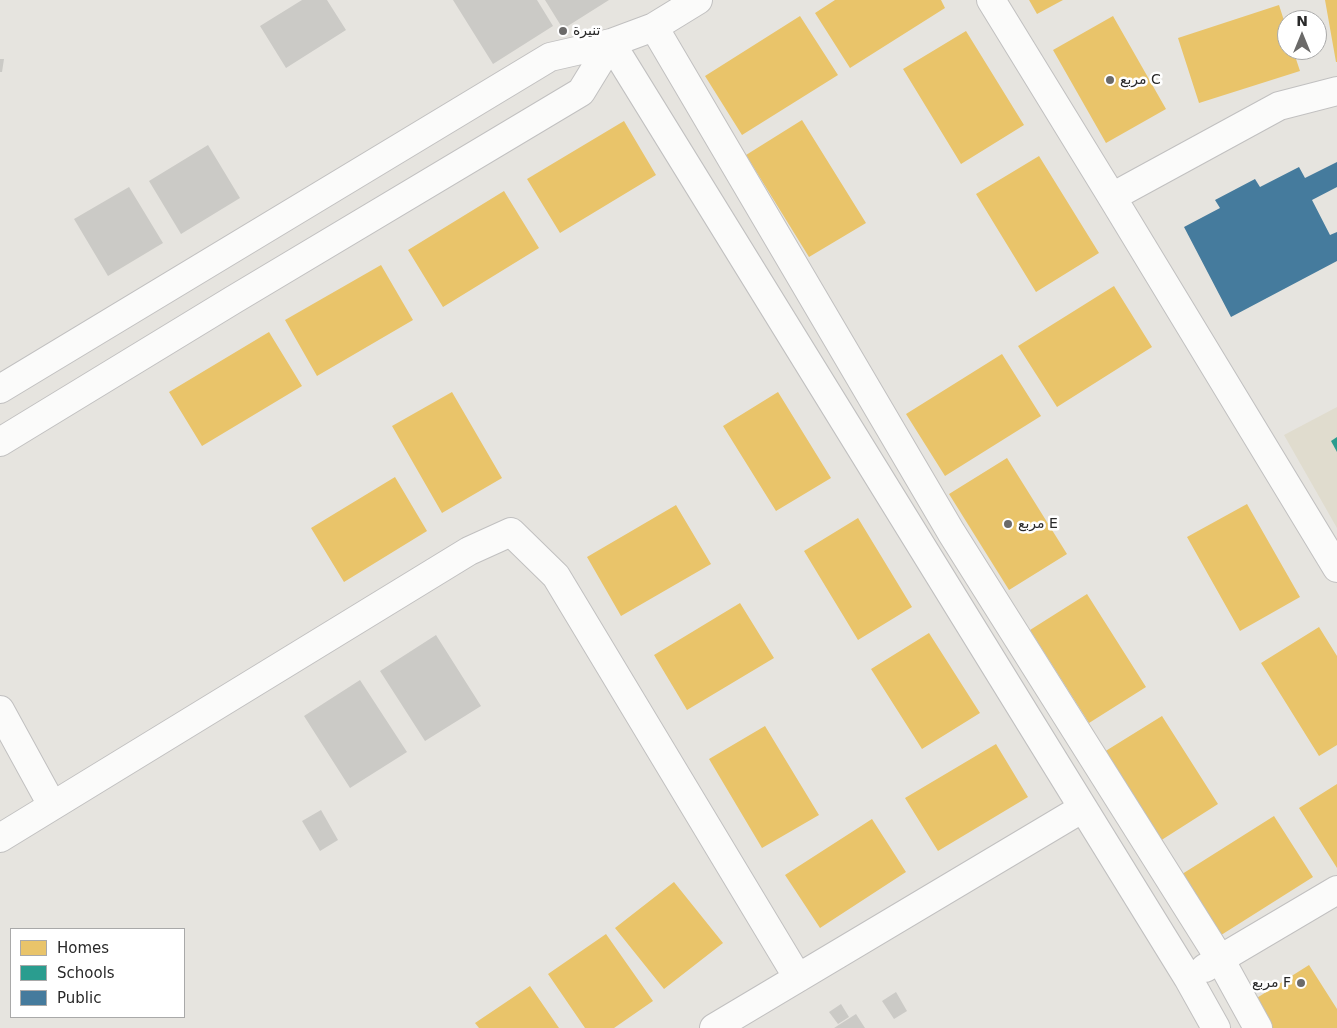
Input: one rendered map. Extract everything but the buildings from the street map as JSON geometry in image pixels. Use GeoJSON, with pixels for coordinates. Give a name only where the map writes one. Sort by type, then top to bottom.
{"type":"FeatureCollection","features":[{"type":"Feature","properties":{"kind":"street"},"geometry":{"type":"LineString","coordinates":[[0,389],[550,57],[611,43],[654,27],[698,0]]}},
{"type":"Feature","properties":{"kind":"street"},"geometry":{"type":"LineString","coordinates":[[991,0],[1337,568]]}},
{"type":"Feature","properties":{"kind":"street"},"geometry":{"type":"LineString","coordinates":[[654,27],[951,532],[1220,959],[1258,1028]]}},
{"type":"Feature","properties":{"kind":"street"},"geometry":{"type":"LineString","coordinates":[[0,442],[581,92],[611,43]]}},
{"type":"Feature","properties":{"kind":"street"},"geometry":{"type":"LineString","coordinates":[[611,43],[1084,808],[1188,978],[1216,1028]]}},
{"type":"Feature","properties":{"kind":"street"},"geometry":{"type":"LineString","coordinates":[[1112,197],[1279,106],[1337,91]]}},
{"type":"Feature","properties":{"kind":"street"},"geometry":{"type":"LineString","coordinates":[[0,838],[468,551],[511,532],[556,576],[798,978]]}},
{"type":"Feature","properties":{"kind":"street"},"geometry":{"type":"LineString","coordinates":[[0,710],[52,805]]}},
{"type":"Feature","properties":{"kind":"street"},"geometry":{"type":"LineString","coordinates":[[714,1028],[1084,808]]}},
{"type":"Feature","properties":{"kind":"street"},"geometry":{"type":"LineString","coordinates":[[1188,978],[1337,890]]}},
{"type":"Feature","properties":{"kind":"shaded area"},"geometry":{"type":"Polygon","coordinates":[[[1337,407],[1337,528],[1284,435],[1337,407]]]}},
{"type":"Feature","properties":{"kind":"place","name":"تنيرة"},"geometry":{"type":"Point","coordinates":[563,31]}},
{"type":"Feature","properties":{"kind":"place","name":"مربع C"},"geometry":{"type":"Point","coordinates":[1110,80]}},
{"type":"Feature","properties":{"kind":"place","name":"مربع E"},"geometry":{"type":"Point","coordinates":[1008,524]}},
{"type":"Feature","properties":{"kind":"place","name":"مربع F"},"geometry":{"type":"Point","coordinates":[1301,983]}}]}
